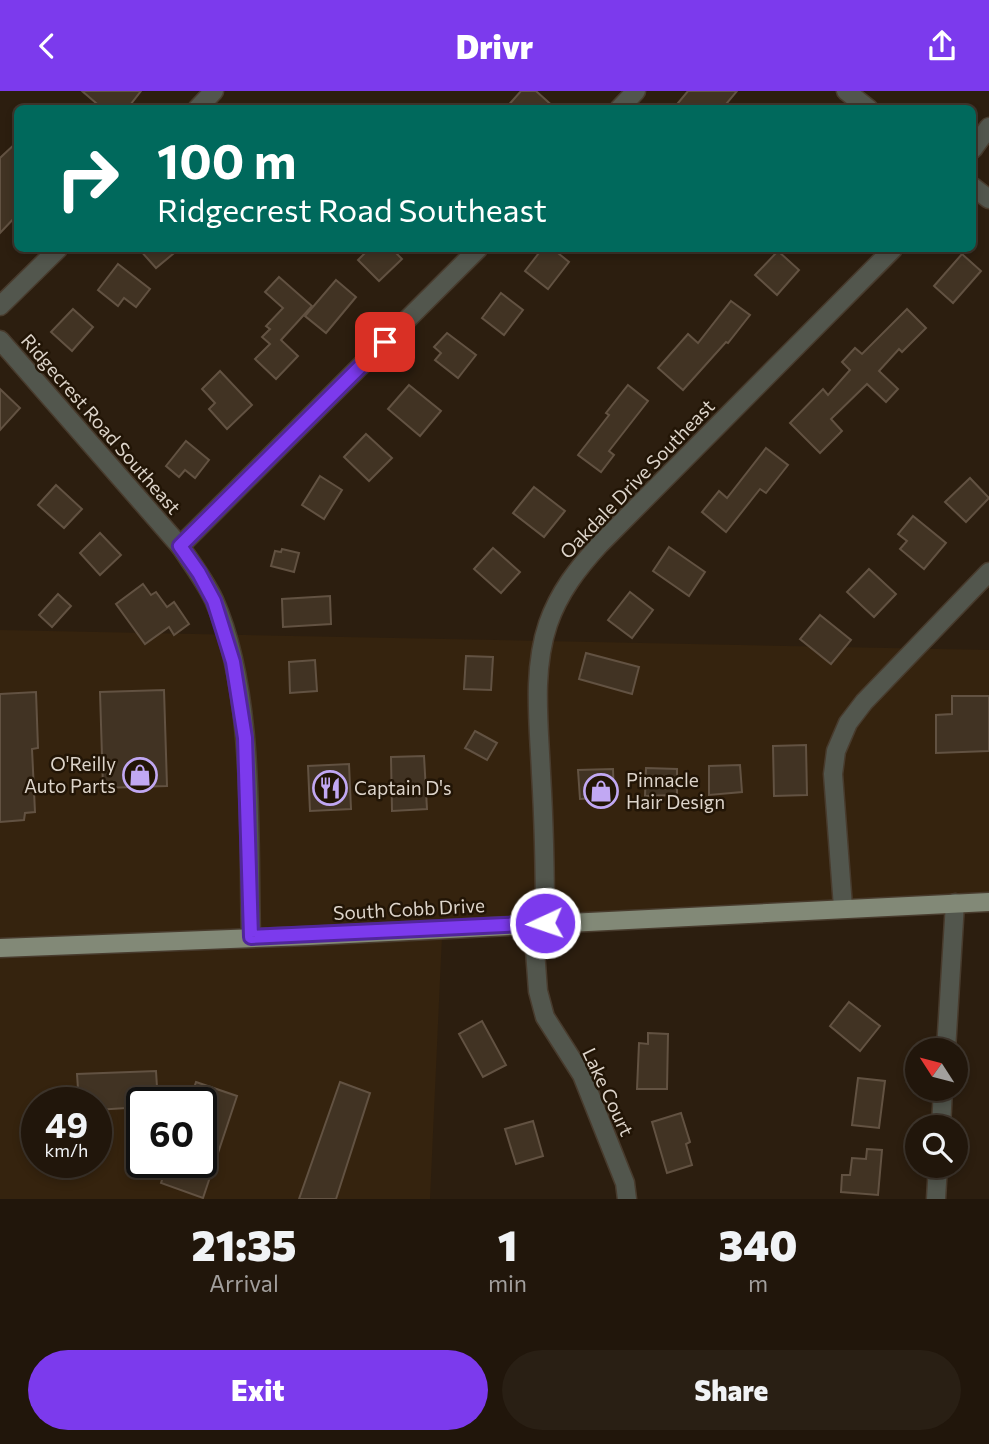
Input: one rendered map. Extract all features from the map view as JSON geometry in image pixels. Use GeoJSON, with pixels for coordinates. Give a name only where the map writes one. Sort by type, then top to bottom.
{"type":"FeatureCollection","features":[{"type":"Feature","properties":{"kind":"main road","name":"South Cobb Drive"},"geometry":{"type":"LineString","coordinates":[[0,949],[989,902]]}},
{"type":"Feature","properties":{"kind":"street"},"geometry":{"type":"LineString","coordinates":[[201,105],[214,91]]}},
{"type":"Feature","properties":{"kind":"street"},"geometry":{"type":"LineString","coordinates":[[623,105],[636,91]]}},
{"type":"Feature","properties":{"kind":"street"},"geometry":{"type":"LineString","coordinates":[[846,91],[864,105]]}},
{"type":"Feature","properties":{"kind":"street"},"geometry":{"type":"LineString","coordinates":[[976,145],[989,127]]}},
{"type":"Feature","properties":{"kind":"street"},"geometry":{"type":"LineString","coordinates":[[0,306],[55,252]]}},
{"type":"Feature","properties":{"kind":"street"},"geometry":{"type":"LineString","coordinates":[[180,546],[475,252]]}},
{"type":"Feature","properties":{"kind":"street","name":"Oakdale Drive Southeast"},"geometry":{"type":"LineString","coordinates":[[539,923],[545,863],[539,671],[547,626],[558,599],[569,581],[600,544],[890,252]]}},
{"type":"Feature","properties":{"kind":"street","name":"Ridgecrest Road Southeast"},"geometry":{"type":"LineString","coordinates":[[0,340],[180,546],[214,601],[233,662],[245,738],[251,937]]}},
{"type":"Feature","properties":{"kind":"street"},"geometry":{"type":"LineString","coordinates":[[843,907],[833,774],[836,751],[848,723],[864,702],[989,572]]}},
{"type":"Feature","properties":{"kind":"street"},"geometry":{"type":"LineString","coordinates":[[947,1038],[955,903]]}},
{"type":"Feature","properties":{"kind":"street","name":"Lake Court"},"geometry":{"type":"LineString","coordinates":[[539,923],[538,991],[545,1017],[582,1076],[625,1183],[627,1199]]}},
{"type":"Feature","properties":{"kind":"street"},"geometry":{"type":"LineString","coordinates":[[936,1199],[937,1178]]}},
{"type":"Feature","properties":{"kind":"shaded area"},"geometry":{"type":"Polygon","coordinates":[[[0,630],[989,650],[989,910],[442,936],[430,1199],[0,1199],[0,630]]]}},
{"type":"Feature","properties":{"kind":"building"},"geometry":{"type":"Polygon","coordinates":[[[82,91],[141,91],[130,105],[98,105],[82,91]]]}},
{"type":"Feature","properties":{"kind":"building"},"geometry":{"type":"Polygon","coordinates":[[[521,91],[536,91],[552,105],[509,105],[521,91]]]}},
{"type":"Feature","properties":{"kind":"building"},"geometry":{"type":"Polygon","coordinates":[[[688,91],[737,91],[725,105],[676,105],[688,91]]]}},
{"type":"Feature","properties":{"kind":"building"},"geometry":{"type":"Polygon","coordinates":[[[14,145],[14,218],[0,233],[0,158],[14,145]]]}},
{"type":"Feature","properties":{"kind":"building"},"geometry":{"type":"Polygon","coordinates":[[[142,252],[175,252],[156,268],[142,252]]]}},
{"type":"Feature","properties":{"kind":"building"},"geometry":{"type":"Polygon","coordinates":[[[366,252],[395,252],[402,259],[379,281],[358,260],[366,252]]]}},
{"type":"Feature","properties":{"kind":"building"},"geometry":{"type":"Polygon","coordinates":[[[540,252],[557,252],[569,262],[548,289],[525,271],[540,252]]]}},
{"type":"Feature","properties":{"kind":"building"},"geometry":{"type":"Polygon","coordinates":[[[777,252],[799,270],[777,295],[755,275],[777,252]]]}},
{"type":"Feature","properties":{"kind":"building"},"geometry":{"type":"Polygon","coordinates":[[[962,254],[981,271],[953,303],[934,286],[962,254]]]}},
{"type":"Feature","properties":{"kind":"building"},"geometry":{"type":"Polygon","coordinates":[[[118,264],[150,289],[136,307],[124,298],[118,306],[98,290],[118,264]]]}},
{"type":"Feature","properties":{"kind":"building"},"geometry":{"type":"Polygon","coordinates":[[[279,277],[312,306],[281,340],[298,356],[276,379],[255,359],[270,344],[262,337],[270,329],[266,326],[283,308],[265,292],[279,277]]]}},
{"type":"Feature","properties":{"kind":"building"},"geometry":{"type":"Polygon","coordinates":[[[336,280],[356,297],[326,333],[305,316],[336,280]]]}},
{"type":"Feature","properties":{"kind":"building"},"geometry":{"type":"Polygon","coordinates":[[[501,293],[523,310],[504,335],[482,318],[501,293]]]}},
{"type":"Feature","properties":{"kind":"building"},"geometry":{"type":"Polygon","coordinates":[[[731,301],[750,315],[728,343],[726,342],[683,390],[658,368],[688,334],[698,343],[731,301]]]}},
{"type":"Feature","properties":{"kind":"building"},"geometry":{"type":"Polygon","coordinates":[[[73,309],[93,327],[72,351],[51,332],[73,309]]]}},
{"type":"Feature","properties":{"kind":"building"},"geometry":{"type":"Polygon","coordinates":[[[907,309],[926,328],[902,352],[899,349],[879,371],[898,389],[886,402],[867,384],[831,419],[842,431],[820,453],[790,423],[823,389],[828,395],[850,370],[842,362],[855,348],[862,354],[907,309]]]}},
{"type":"Feature","properties":{"kind":"building"},"geometry":{"type":"Polygon","coordinates":[[[447,333],[476,355],[458,378],[435,360],[441,353],[434,347],[447,333]]]}},
{"type":"Feature","properties":{"kind":"building"},"geometry":{"type":"Polygon","coordinates":[[[220,371],[252,405],[227,429],[209,409],[215,403],[202,389],[220,371]]]}},
{"type":"Feature","properties":{"kind":"building"},"geometry":{"type":"Polygon","coordinates":[[[409,385],[441,411],[420,436],[388,409],[409,385]]]}},
{"type":"Feature","properties":{"kind":"building"},"geometry":{"type":"Polygon","coordinates":[[[628,385],[648,401],[609,451],[614,455],[601,472],[578,455],[628,385]]]}},
{"type":"Feature","properties":{"kind":"building"},"geometry":{"type":"Polygon","coordinates":[[[0,389],[20,408],[0,430],[0,389]]]}},
{"type":"Feature","properties":{"kind":"building"},"geometry":{"type":"Polygon","coordinates":[[[366,434],[392,458],[369,481],[344,457],[366,434]]]}},
{"type":"Feature","properties":{"kind":"building"},"geometry":{"type":"Polygon","coordinates":[[[186,441],[209,460],[195,478],[185,470],[179,477],[166,466],[186,441]]]}},
{"type":"Feature","properties":{"kind":"building"},"geometry":{"type":"Polygon","coordinates":[[[766,448],[788,465],[766,493],[760,489],[726,532],[702,512],[719,491],[727,498],[766,448]]]}},
{"type":"Feature","properties":{"kind":"building"},"geometry":{"type":"Polygon","coordinates":[[[320,476],[342,490],[324,519],[302,505],[320,476]]]}},
{"type":"Feature","properties":{"kind":"building"},"geometry":{"type":"Polygon","coordinates":[[[970,478],[989,498],[966,522],[945,502],[970,478]]]}},
{"type":"Feature","properties":{"kind":"building"},"geometry":{"type":"Polygon","coordinates":[[[56,485],[82,509],[64,528],[38,505],[56,485]]]}},
{"type":"Feature","properties":{"kind":"building"},"geometry":{"type":"Polygon","coordinates":[[[534,487],[565,511],[544,537],[513,513],[534,487]]]}},
{"type":"Feature","properties":{"kind":"building"},"geometry":{"type":"Polygon","coordinates":[[[913,516],[946,543],[924,569],[900,549],[907,541],[898,534],[913,516]]]}},
{"type":"Feature","properties":{"kind":"building"},"geometry":{"type":"Polygon","coordinates":[[[100,533],[121,555],[100,575],[80,553],[100,533]]]}},
{"type":"Feature","properties":{"kind":"building"},"geometry":{"type":"Polygon","coordinates":[[[669,547],[705,572],[689,596],[653,571],[669,547]]]}},
{"type":"Feature","properties":{"kind":"building"},"geometry":{"type":"Polygon","coordinates":[[[493,548],[520,572],[501,593],[474,569],[493,548]]]}},
{"type":"Feature","properties":{"kind":"building"},"geometry":{"type":"Polygon","coordinates":[[[282,549],[299,553],[294,572],[271,566],[275,551],[281,552],[282,549]]]}},
{"type":"Feature","properties":{"kind":"building"},"geometry":{"type":"Polygon","coordinates":[[[869,569],[896,594],[874,617],[847,592],[869,569]]]}},
{"type":"Feature","properties":{"kind":"building"},"geometry":{"type":"Polygon","coordinates":[[[143,584],[151,595],[156,592],[167,607],[174,602],[189,624],[174,635],[169,627],[145,644],[116,604],[143,584]]]}},
{"type":"Feature","properties":{"kind":"building"},"geometry":{"type":"Polygon","coordinates":[[[630,592],[653,610],[632,638],[608,620],[630,592]]]}},
{"type":"Feature","properties":{"kind":"building"},"geometry":{"type":"Polygon","coordinates":[[[58,594],[71,606],[52,627],[39,615],[58,594]]]}},
{"type":"Feature","properties":{"kind":"building"},"geometry":{"type":"Polygon","coordinates":[[[330,596],[331,624],[283,627],[282,599],[330,596]]]}},
{"type":"Feature","properties":{"kind":"building"},"geometry":{"type":"Polygon","coordinates":[[[820,615],[851,640],[831,664],[800,639],[820,615]]]}},
{"type":"Feature","properties":{"kind":"building"},"geometry":{"type":"Polygon","coordinates":[[[586,653],[639,667],[632,694],[579,679],[586,653]]]}},
{"type":"Feature","properties":{"kind":"building"},"geometry":{"type":"Polygon","coordinates":[[[466,656],[493,657],[491,690],[464,689],[466,656]]]}},
{"type":"Feature","properties":{"kind":"building"},"geometry":{"type":"Polygon","coordinates":[[[315,660],[317,691],[290,693],[289,662],[315,660]]]}},
{"type":"Feature","properties":{"kind":"building"},"geometry":{"type":"Polygon","coordinates":[[[164,690],[167,786],[103,788],[100,692],[164,690]]]}},
{"type":"Feature","properties":{"kind":"building"},"geometry":{"type":"Polygon","coordinates":[[[36,692],[38,748],[32,749],[35,812],[25,813],[24,820],[0,822],[0,694],[36,692]]]}},
{"type":"Feature","properties":{"kind":"building"},"geometry":{"type":"Polygon","coordinates":[[[952,696],[989,696],[989,751],[936,753],[936,715],[952,714],[952,696]]]}},
{"type":"Feature","properties":{"kind":"building"},"geometry":{"type":"Polygon","coordinates":[[[475,731],[497,743],[487,760],[465,748],[475,731]]]}},
{"type":"Feature","properties":{"kind":"building"},"geometry":{"type":"Polygon","coordinates":[[[806,745],[807,795],[774,796],[773,746],[806,745]]]}},
{"type":"Feature","properties":{"kind":"building"},"geometry":{"type":"Polygon","coordinates":[[[424,756],[427,809],[392,811],[391,757],[424,756]]]}},
{"type":"Feature","properties":{"kind":"building","name":"Captain D's"},"geometry":{"type":"Polygon","coordinates":[[[349,764],[351,809],[310,811],[308,766],[349,764]]]}},
{"type":"Feature","properties":{"kind":"building"},"geometry":{"type":"Polygon","coordinates":[[[740,765],[742,792],[709,795],[709,766],[740,765]]]}},
{"type":"Feature","properties":{"kind":"building"},"geometry":{"type":"Polygon","coordinates":[[[646,768],[677,769],[677,795],[645,796],[646,768]]]}},
{"type":"Feature","properties":{"kind":"building"},"geometry":{"type":"Polygon","coordinates":[[[613,769],[614,797],[580,799],[578,770],[613,769]]]}},
{"type":"Feature","properties":{"kind":"building"},"geometry":{"type":"Polygon","coordinates":[[[849,1002],[880,1026],[860,1051],[830,1026],[849,1002]]]}},
{"type":"Feature","properties":{"kind":"building"},"geometry":{"type":"Polygon","coordinates":[[[482,1021],[506,1065],[483,1077],[459,1034],[482,1021]]]}},
{"type":"Feature","properties":{"kind":"building"},"geometry":{"type":"Polygon","coordinates":[[[648,1033],[668,1034],[667,1089],[637,1089],[639,1043],[648,1044],[648,1033]]]}},
{"type":"Feature","properties":{"kind":"building"},"geometry":{"type":"Polygon","coordinates":[[[156,1071],[157,1087],[126,1087],[126,1108],[112,1109],[112,1087],[78,1087],[77,1074],[156,1071]]]}},
{"type":"Feature","properties":{"kind":"building"},"geometry":{"type":"Polygon","coordinates":[[[858,1078],[885,1081],[879,1128],[852,1125],[858,1078]]]}},
{"type":"Feature","properties":{"kind":"building"},"geometry":{"type":"Polygon","coordinates":[[[196,1082],[211,1087],[194,1087],[196,1082]]]}},
{"type":"Feature","properties":{"kind":"building"},"geometry":{"type":"Polygon","coordinates":[[[340,1082],[370,1093],[336,1199],[299,1199],[340,1082]]]}},
{"type":"Feature","properties":{"kind":"building"},"geometry":{"type":"Polygon","coordinates":[[[217,1089],[237,1096],[217,1156],[217,1089]]]}},
{"type":"Feature","properties":{"kind":"building"},"geometry":{"type":"Polygon","coordinates":[[[681,1113],[690,1142],[686,1144],[692,1165],[667,1173],[652,1122],[681,1113]]]}},
{"type":"Feature","properties":{"kind":"building"},"geometry":{"type":"Polygon","coordinates":[[[533,1121],[543,1156],[516,1164],[505,1129],[533,1121]]]}},
{"type":"Feature","properties":{"kind":"building"},"geometry":{"type":"Polygon","coordinates":[[[867,1149],[882,1150],[878,1195],[841,1192],[842,1175],[850,1175],[852,1158],[866,1159],[867,1149]]]}},
{"type":"Feature","properties":{"kind":"building"},"geometry":{"type":"Polygon","coordinates":[[[163,1178],[210,1178],[203,1198],[161,1183],[163,1178]]]}},
{"type":"Feature","properties":{"kind":"place","name":"O'Reilly Auto Parts"},"geometry":{"type":"Point","coordinates":[140,775]}},
{"type":"Feature","properties":{"kind":"place","name":"Captain D's"},"geometry":{"type":"Point","coordinates":[330,788]}},
{"type":"Feature","properties":{"kind":"place","name":"Pinnacle Hair Design"},"geometry":{"type":"Point","coordinates":[601,791]}},
{"type":"Feature","properties":{"kind":"route"},"geometry":{"type":"LineString","coordinates":[[385,342],[180,546],[214,601],[233,662],[245,738],[251,937],[545,923]]}}]}
